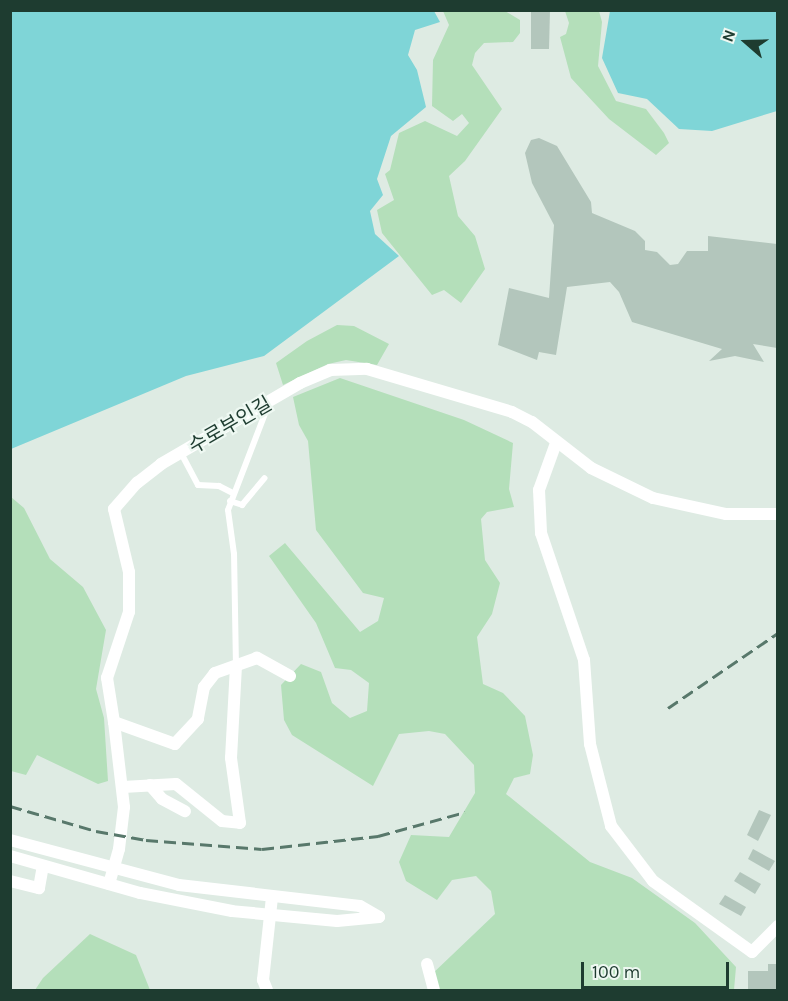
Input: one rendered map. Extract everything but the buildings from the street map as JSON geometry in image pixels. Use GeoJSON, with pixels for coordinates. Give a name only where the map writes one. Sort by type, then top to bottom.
{"type":"FeatureCollection","features":[{"type":"Feature","properties":{"kind":"street","name":"수로부인길"},"geometry":{"type":"LineString","coordinates":[[114,722],[107,678],[129,612],[129,572],[114,509],[137,483],[181,453],[330,370],[356,367],[512,412],[532,422],[556,443],[607,478],[653,498],[726,514],[777,514]]}},
{"type":"Feature","properties":{"kind":"street"},"geometry":{"type":"LineString","coordinates":[[556,443],[539,490],[541,533],[582,651],[590,744],[611,826],[653,881],[752,952],[777,926]]}},
{"type":"Feature","properties":{"kind":"street"},"geometry":{"type":"LineString","coordinates":[[109,884],[119,849],[123,787],[114,722],[176,744],[198,719],[204,687],[215,673],[257,658],[290,676]]}},
{"type":"Feature","properties":{"kind":"street"},"geometry":{"type":"LineString","coordinates":[[123,787],[176,784],[222,821],[240,823],[231,758],[236,666]]}},
{"type":"Feature","properties":{"kind":"street"},"geometry":{"type":"LineString","coordinates":[[150,785],[162,800],[185,811]]}},
{"type":"Feature","properties":{"kind":"street"},"geometry":{"type":"LineString","coordinates":[[10,840],[179,885],[360,906],[379,917],[337,921],[269,916],[109,884],[10,856]]}},
{"type":"Feature","properties":{"kind":"street"},"geometry":{"type":"LineString","coordinates":[[10,881],[39,888],[44,866]]}},
{"type":"Feature","properties":{"kind":"street"},"geometry":{"type":"LineString","coordinates":[[267,990],[264,980],[272,897]]}},
{"type":"Feature","properties":{"kind":"street"},"geometry":{"type":"LineString","coordinates":[[427,964],[434,990]]}},
{"type":"Feature","properties":{"kind":"lane"},"geometry":{"type":"LineString","coordinates":[[236,666],[230,501],[269,403]]}},
{"type":"Feature","properties":{"kind":"lane"},"geometry":{"type":"LineString","coordinates":[[181,453],[198,485],[219,486],[233,493]]}},
{"type":"Feature","properties":{"kind":"lane"},"geometry":{"type":"LineString","coordinates":[[230,501],[242,505],[265,478]]}},
{"type":"Feature","properties":{"kind":"green space"},"geometry":{"type":"Polygon","coordinates":[[[443,11],[505,11],[520,20],[520,33],[513,42],[484,43],[475,53],[472,65],[502,109],[465,161],[449,176],[458,216],[475,236],[485,269],[461,303],[444,290],[432,295],[382,233],[377,210],[394,200],[385,174],[390,170],[399,133],[425,121],[457,136],[469,123],[462,114],[453,121],[432,106],[433,60],[449,25],[443,11]]]}},
{"type":"Feature","properties":{"kind":"green space"},"geometry":{"type":"Polygon","coordinates":[[[565,11],[599,11],[602,22],[598,66],[616,101],[646,109],[664,133],[669,143],[656,155],[609,119],[571,78],[560,37],[566,34],[569,23],[565,11]]]}},
{"type":"Feature","properties":{"kind":"green space"},"geometry":{"type":"Polygon","coordinates":[[[337,325],[354,326],[389,344],[377,365],[346,360],[328,364],[283,385],[276,363],[307,341],[337,325]]]}},
{"type":"Feature","properties":{"kind":"green space"},"geometry":{"type":"Polygon","coordinates":[[[340,378],[464,420],[513,443],[509,489],[514,507],[487,512],[481,519],[485,560],[500,583],[492,614],[477,637],[483,684],[503,693],[525,716],[533,755],[530,774],[514,778],[506,794],[590,862],[632,878],[695,923],[736,967],[734,990],[437,990],[430,976],[495,914],[491,891],[476,876],[452,880],[437,900],[406,881],[399,862],[411,835],[449,837],[475,793],[474,765],[445,734],[429,731],[399,734],[373,786],[292,735],[284,720],[281,685],[301,664],[321,672],[332,703],[350,718],[367,711],[369,683],[351,670],[335,668],[316,623],[269,556],[285,543],[360,632],[378,621],[384,598],[363,593],[316,530],[308,441],[299,425],[293,397],[340,378]]]}},
{"type":"Feature","properties":{"kind":"green space"},"geometry":{"type":"Polygon","coordinates":[[[11,497],[24,508],[50,559],[83,587],[106,630],[96,689],[104,718],[108,781],[98,784],[37,755],[26,775],[11,771],[11,497]]]}},
{"type":"Feature","properties":{"kind":"green space"},"geometry":{"type":"Polygon","coordinates":[[[90,934],[136,955],[150,990],[35,990],[43,978],[90,934]]]}},
{"type":"Feature","properties":{"kind":"water"},"geometry":{"type":"Polygon","coordinates":[[[11,10],[434,11],[440,22],[415,30],[408,55],[417,70],[426,107],[391,136],[377,179],[383,195],[370,211],[375,234],[399,256],[264,356],[186,376],[11,449],[11,10]]]}},
{"type":"Feature","properties":{"kind":"water"},"geometry":{"type":"Polygon","coordinates":[[[610,11],[777,11],[777,111],[712,131],[679,129],[647,99],[618,93],[602,58],[610,11]]]}},
{"type":"Feature","properties":{"kind":"railway"},"geometry":{"type":"LineString","coordinates":[[668,708],[778,633]]}},
{"type":"Feature","properties":{"kind":"railway"},"geometry":{"type":"LineString","coordinates":[[10,806],[96,831],[146,840],[262,849],[378,836],[465,812]]}}]}
